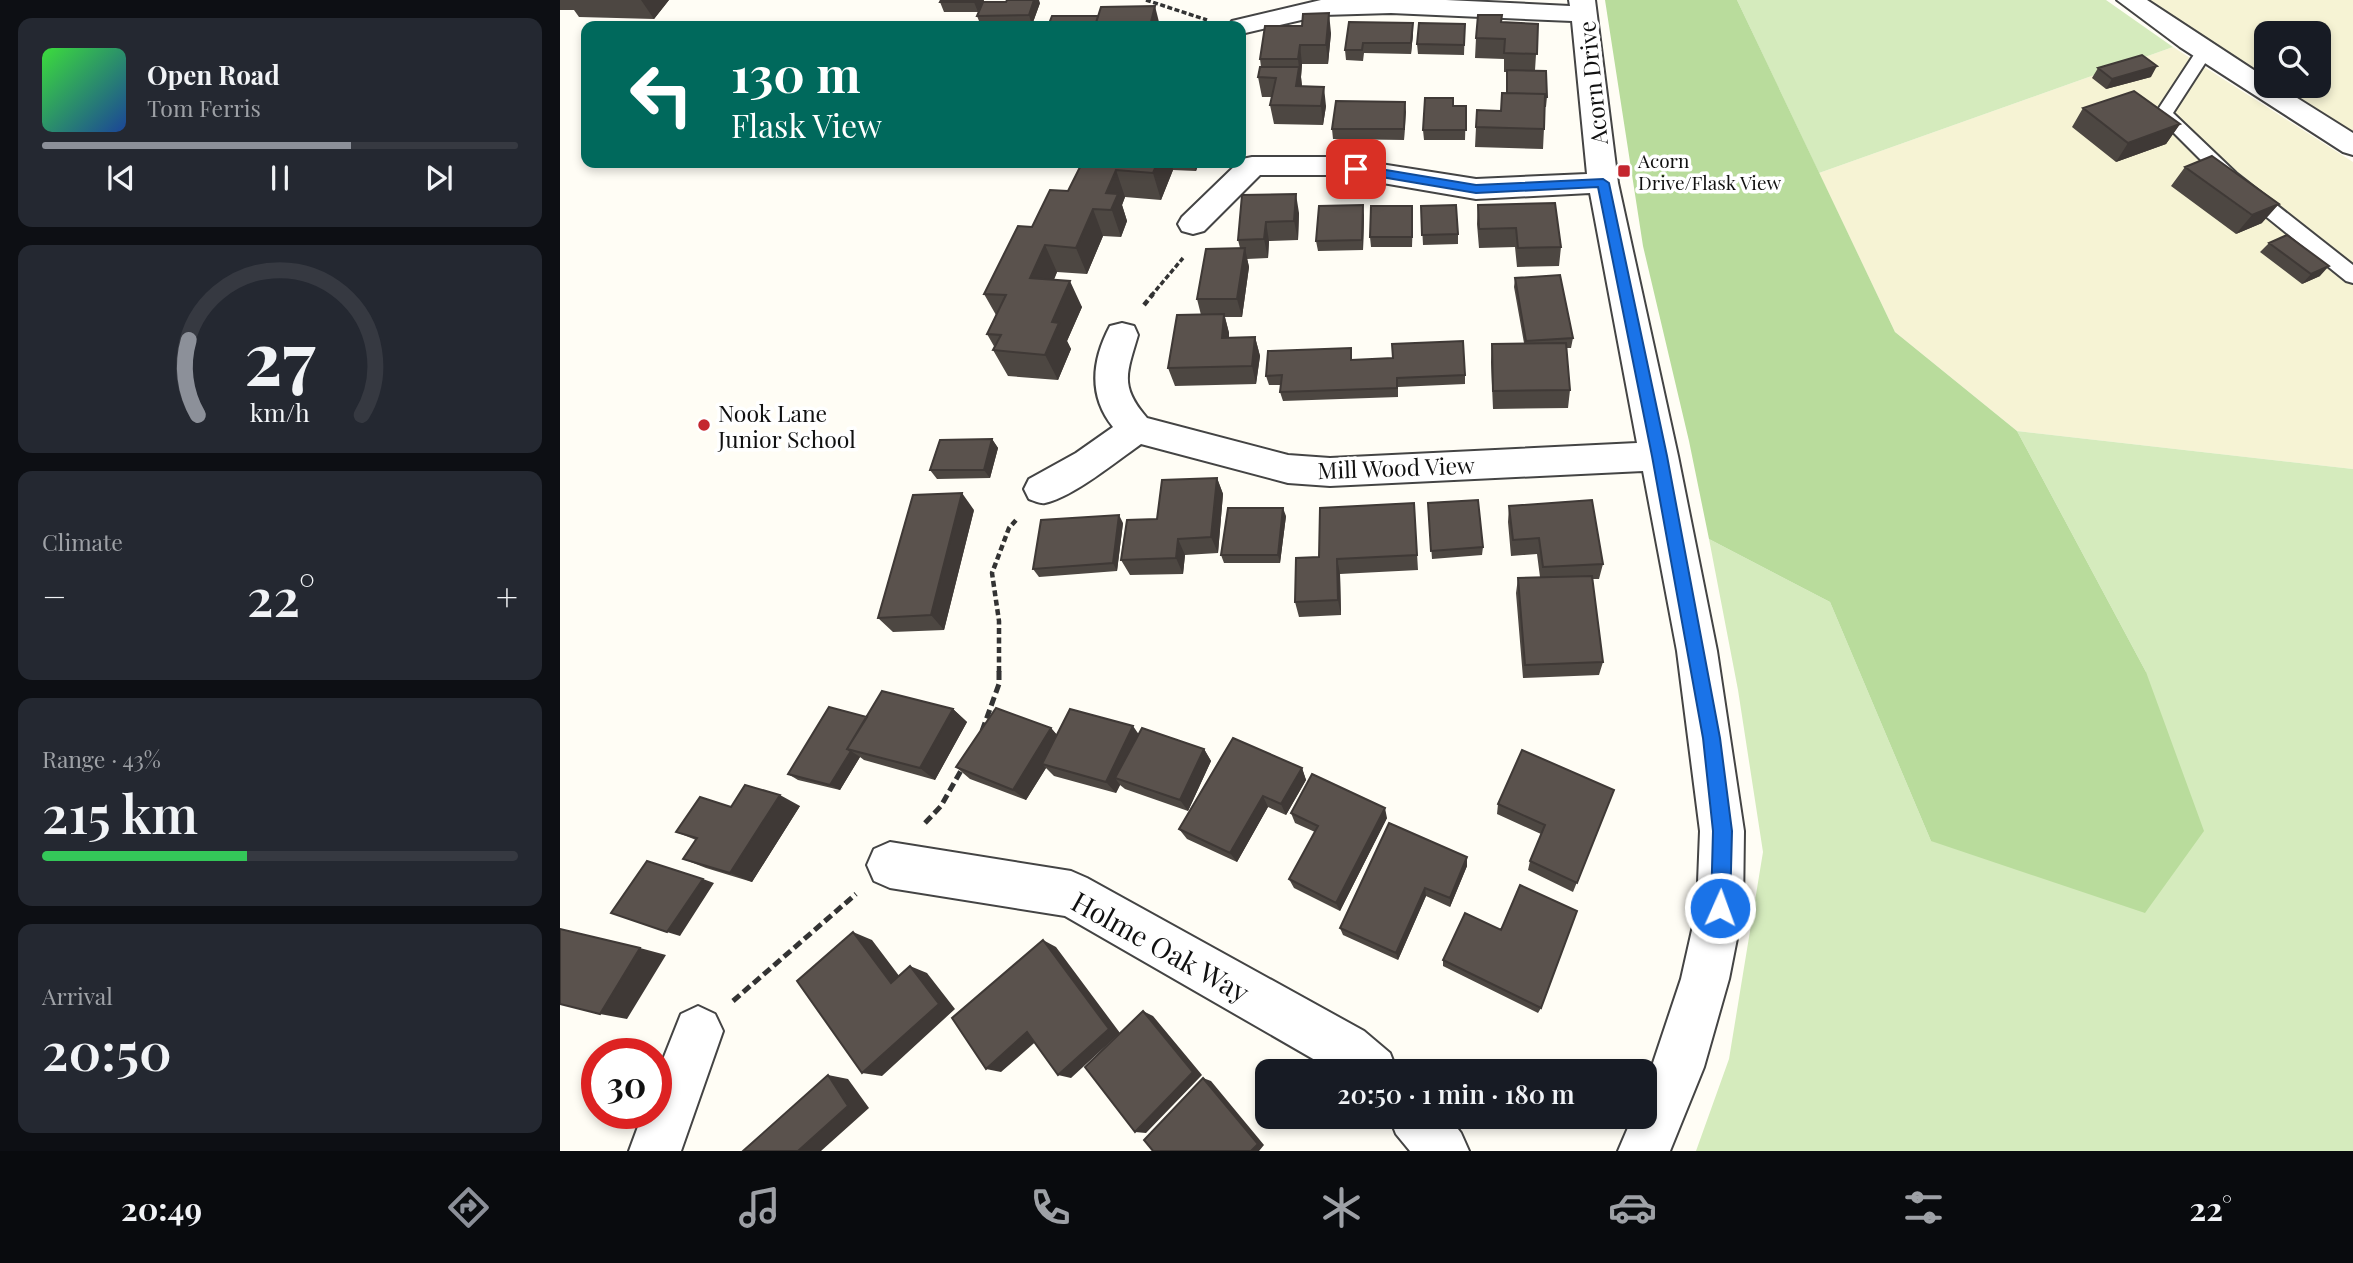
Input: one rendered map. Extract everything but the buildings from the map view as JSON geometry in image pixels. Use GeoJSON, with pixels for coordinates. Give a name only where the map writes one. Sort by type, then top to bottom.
{"type":"FeatureCollection","features":[{"type":"Feature","properties":{"kind":"street"},"geometry":{"type":"LineString","coordinates":[[2130,0],[2204,51],[2353,146]]}},
{"type":"Feature","properties":{"kind":"street"},"geometry":{"type":"LineString","coordinates":[[1246,25],[1323,7],[1583,7]]}},
{"type":"Feature","properties":{"kind":"street","name":"Acorn Drive"},"geometry":{"type":"LineString","coordinates":[[1583,7],[1603,183],[1660,456],[1697,651],[1712,738],[1722,831],[1720,908],[1705,979],[1679,1067],[1644,1151]]}},
{"type":"Feature","properties":{"kind":"street"},"geometry":{"type":"LineString","coordinates":[[1193,224],[1252,166],[1336,166],[1476,189],[1603,183]]}},
{"type":"Feature","properties":{"kind":"street"},"geometry":{"type":"LineString","coordinates":[[1042,489],[1089,463],[1136,429],[1116,406],[1110,373],[1122,335]]}},
{"type":"Feature","properties":{"kind":"street","name":"Mill Wood View"},"geometry":{"type":"LineString","coordinates":[[1136,429],[1288,469],[1330,472],[1660,456]]}},
{"type":"Feature","properties":{"kind":"street","name":"Holme Oak Way"},"geometry":{"type":"LineString","coordinates":[[890,865],[1071,894],[1346,1049],[1358,1059]]}},
{"type":"Feature","properties":{"kind":"street"},"geometry":{"type":"LineString","coordinates":[[655,1151],[698,1031]]}},
{"type":"Feature","properties":{"kind":"street"},"geometry":{"type":"LineString","coordinates":[[1425,1129],[1443,1151]]}},
{"type":"Feature","properties":{"kind":"lane"},"geometry":{"type":"LineString","coordinates":[[2204,51],[2164,114],[2229,177],[2353,276]]}},
{"type":"Feature","properties":{"kind":"path"},"geometry":{"type":"LineString","coordinates":[[1146,0],[1214,21]]}},
{"type":"Feature","properties":{"kind":"path"},"geometry":{"type":"LineString","coordinates":[[1122,335],[1186,253],[1193,224]]}},
{"type":"Feature","properties":{"kind":"path"},"geometry":{"type":"LineString","coordinates":[[978,741],[999,684],[999,621],[992,573],[1009,528],[1042,489]]}},
{"type":"Feature","properties":{"kind":"path"},"geometry":{"type":"LineString","coordinates":[[698,1031],[890,865],[940,806],[966,763]]}},
{"type":"Feature","properties":{"kind":"shaded area"},"geometry":{"type":"Polygon","coordinates":[[[2147,0],[2353,0],[2353,133],[2299,98],[2331,98],[2331,21],[2254,21],[2254,69],[2147,0]]]}},
{"type":"Feature","properties":{"kind":"shaded area"},"geometry":{"type":"Polygon","coordinates":[[[2173,47],[2353,162],[2353,469],[2017,431],[1895,332],[1819,173],[2173,47]]]}},
{"type":"Feature","properties":{"kind":"green space"},"geometry":{"type":"Polygon","coordinates":[[[1605,0],[1737,0],[1895,332],[2017,431],[2146,672],[2204,831],[2145,913],[1931,841],[1830,602],[1709,539],[1643,246],[1605,0]]]}},
{"type":"Feature","properties":{"kind":"green space"},"geometry":{"type":"Polygon","coordinates":[[[1737,0],[2106,0],[2173,47],[1819,173],[1737,0]]]}},
{"type":"Feature","properties":{"kind":"green space"},"geometry":{"type":"Polygon","coordinates":[[[2017,431],[2353,469],[2353,1151],[1696,1151],[1729,1059],[1763,852],[1738,690],[1709,539],[1830,602],[1931,841],[2146,672],[2017,431]]]}},
{"type":"Feature","properties":{"kind":"place","name":"Acorn Drive/Flask View"},"geometry":{"type":"Point","coordinates":[1624,171]}},
{"type":"Feature","properties":{"kind":"place","name":"Nook Lane Junior School"},"geometry":{"type":"Point","coordinates":[704,425]}},
{"type":"Feature","properties":{"kind":"route"},"geometry":{"type":"LineString","coordinates":[[1356,169],[1476,189],[1603,183],[1660,456],[1712,738],[1722,831],[1720,908]]}}]}
